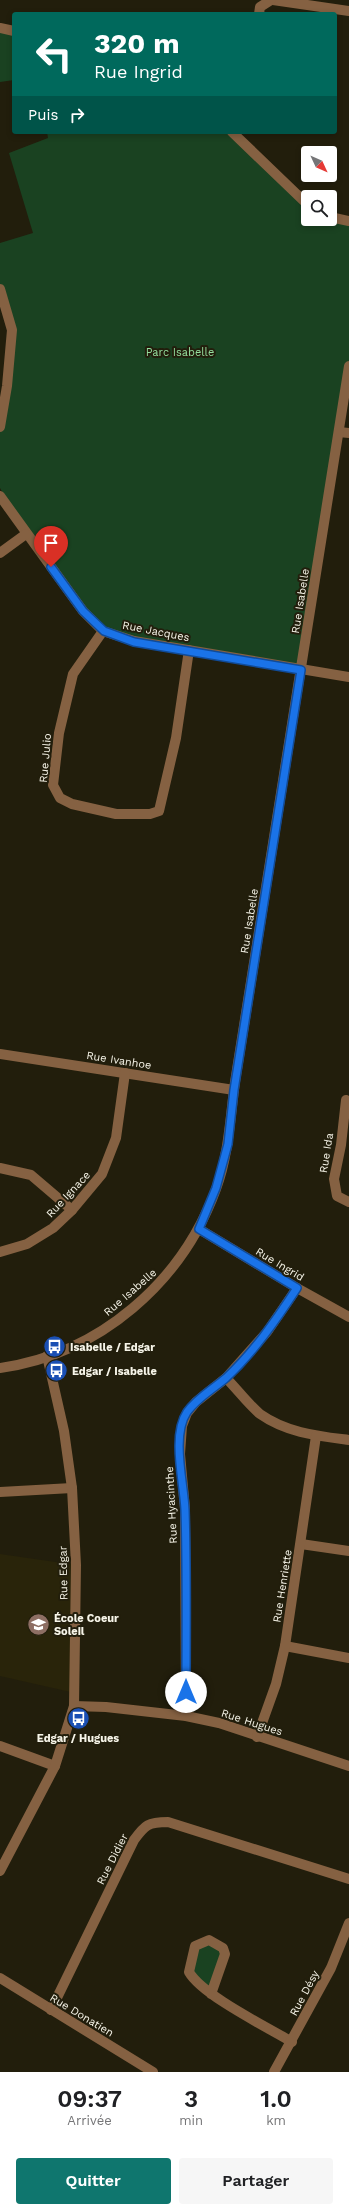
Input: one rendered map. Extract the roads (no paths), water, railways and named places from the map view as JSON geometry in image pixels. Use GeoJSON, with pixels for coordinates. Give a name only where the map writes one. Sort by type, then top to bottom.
{"type":"FeatureCollection","features":[{"type":"Feature","properties":{"kind":"street"},"geometry":{"type":"LineString","coordinates":[[259,12],[260,7],[272,0],[349,11]]}},
{"type":"Feature","properties":{"kind":"street"},"geometry":{"type":"LineString","coordinates":[[0,28],[12,31]]}},
{"type":"Feature","properties":{"kind":"street"},"geometry":{"type":"LineString","coordinates":[[234,134],[301,198]]}},
{"type":"Feature","properties":{"kind":"street"},"geometry":{"type":"LineString","coordinates":[[337,218],[349,221]]}},
{"type":"Feature","properties":{"kind":"street"},"geometry":{"type":"LineString","coordinates":[[0,289],[12,330],[7,386],[1,421]]}},
{"type":"Feature","properties":{"kind":"street","name":"Rue Isabelle"},"geometry":{"type":"LineString","coordinates":[[0,1368],[47,1356],[80,1343],[107,1328],[132,1309],[166,1276],[199,1229],[216,1188],[228,1144],[234,1090],[349,366]]}},
{"type":"Feature","properties":{"kind":"street"},"geometry":{"type":"LineString","coordinates":[[339,432],[349,433]]}},
{"type":"Feature","properties":{"kind":"street","name":"Rue Jacques"},"geometry":{"type":"LineString","coordinates":[[0,496],[83,611],[104,631],[134,642],[349,677]]}},
{"type":"Feature","properties":{"kind":"street"},"geometry":{"type":"LineString","coordinates":[[0,553],[26,534]]}},
{"type":"Feature","properties":{"kind":"street","name":"Rue Julio"},"geometry":{"type":"LineString","coordinates":[[104,631],[74,674],[59,733],[53,785],[60,798],[72,804],[116,814],[150,814],[159,811],[176,738],[189,650]]}},
{"type":"Feature","properties":{"kind":"street","name":"Rue Ivanhoe"},"geometry":{"type":"LineString","coordinates":[[0,1054],[234,1090]]}},
{"type":"Feature","properties":{"kind":"street","name":"Rue Ignace"},"geometry":{"type":"LineString","coordinates":[[0,1252],[27,1244],[53,1228],[72,1210],[102,1174],[116,1138],[125,1073]]}},
{"type":"Feature","properties":{"kind":"street","name":"Rue Ida"},"geometry":{"type":"LineString","coordinates":[[346,1100],[341,1146],[334,1179],[337,1196],[349,1202]]}},
{"type":"Feature","properties":{"kind":"street"},"geometry":{"type":"LineString","coordinates":[[0,1168],[31,1175],[72,1210]]}},
{"type":"Feature","properties":{"kind":"street","name":"Rue Ingrid"},"geometry":{"type":"LineString","coordinates":[[199,1229],[297,1288],[349,1317]]}},
{"type":"Feature","properties":{"kind":"street","name":"Rue Hyacinthe"},"geometry":{"type":"LineString","coordinates":[[186,1716],[185,1509],[180,1454],[182,1426],[187,1413],[196,1402],[226,1378],[267,1332],[297,1288]]}},
{"type":"Feature","properties":{"kind":"street","name":"Rue Edgar"},"geometry":{"type":"LineString","coordinates":[[0,1871],[55,1766],[74,1706],[76,1565],[72,1488],[64,1431],[47,1356]]}},
{"type":"Feature","properties":{"kind":"street"},"geometry":{"type":"LineString","coordinates":[[226,1378],[259,1413],[272,1422],[294,1432],[349,1440]]}},
{"type":"Feature","properties":{"kind":"street","name":"Rue Henriette"},"geometry":{"type":"LineString","coordinates":[[257,1737],[276,1684],[285,1646],[316,1436]]}},
{"type":"Feature","properties":{"kind":"street"},"geometry":{"type":"LineString","coordinates":[[0,1492],[72,1488]]}},
{"type":"Feature","properties":{"kind":"street"},"geometry":{"type":"LineString","coordinates":[[300,1544],[349,1551]]}},
{"type":"Feature","properties":{"kind":"street"},"geometry":{"type":"LineString","coordinates":[[285,1646],[349,1658]]}},
{"type":"Feature","properties":{"kind":"street","name":"Rue Hugues"},"geometry":{"type":"LineString","coordinates":[[74,1706],[106,1707],[186,1716],[219,1723],[257,1737],[349,1766]]}},
{"type":"Feature","properties":{"kind":"street"},"geometry":{"type":"LineString","coordinates":[[0,1746],[55,1766]]}},
{"type":"Feature","properties":{"kind":"street","name":"Rue Didier"},"geometry":{"type":"LineString","coordinates":[[51,2010],[134,1840],[144,1826],[154,1822],[168,1822],[349,1879]]}},
{"type":"Feature","properties":{"kind":"street","name":"Rue Désy"},"geometry":{"type":"LineString","coordinates":[[274,2072],[292,2042],[331,1968],[349,1923]]}},
{"type":"Feature","properties":{"kind":"street"},"geometry":{"type":"LineString","coordinates":[[211,1994],[225,1954],[223,1948],[209,1940],[195,1946],[189,1972],[194,1981],[211,1994],[292,2042]]}},
{"type":"Feature","properties":{"kind":"street","name":"Rue Donatien"},"geometry":{"type":"LineString","coordinates":[[0,1978],[153,2072]]}},
{"type":"Feature","properties":{"kind":"place","name":"Isabelle / Edgar"},"geometry":{"type":"Point","coordinates":[54,1347]}},
{"type":"Feature","properties":{"kind":"place","name":"Edgar / Isabelle"},"geometry":{"type":"Point","coordinates":[57,1371]}},
{"type":"Feature","properties":{"kind":"place","name":"École Coeur Soleil"},"geometry":{"type":"Point","coordinates":[38,1624]}},
{"type":"Feature","properties":{"kind":"place","name":"Edgar / Hugues"},"geometry":{"type":"Point","coordinates":[78,1718]}},
{"type":"Feature","properties":{"kind":"park label","name":"Parc Isabelle"},"geometry":{"type":"Point","coordinates":[180,352]}}]}
